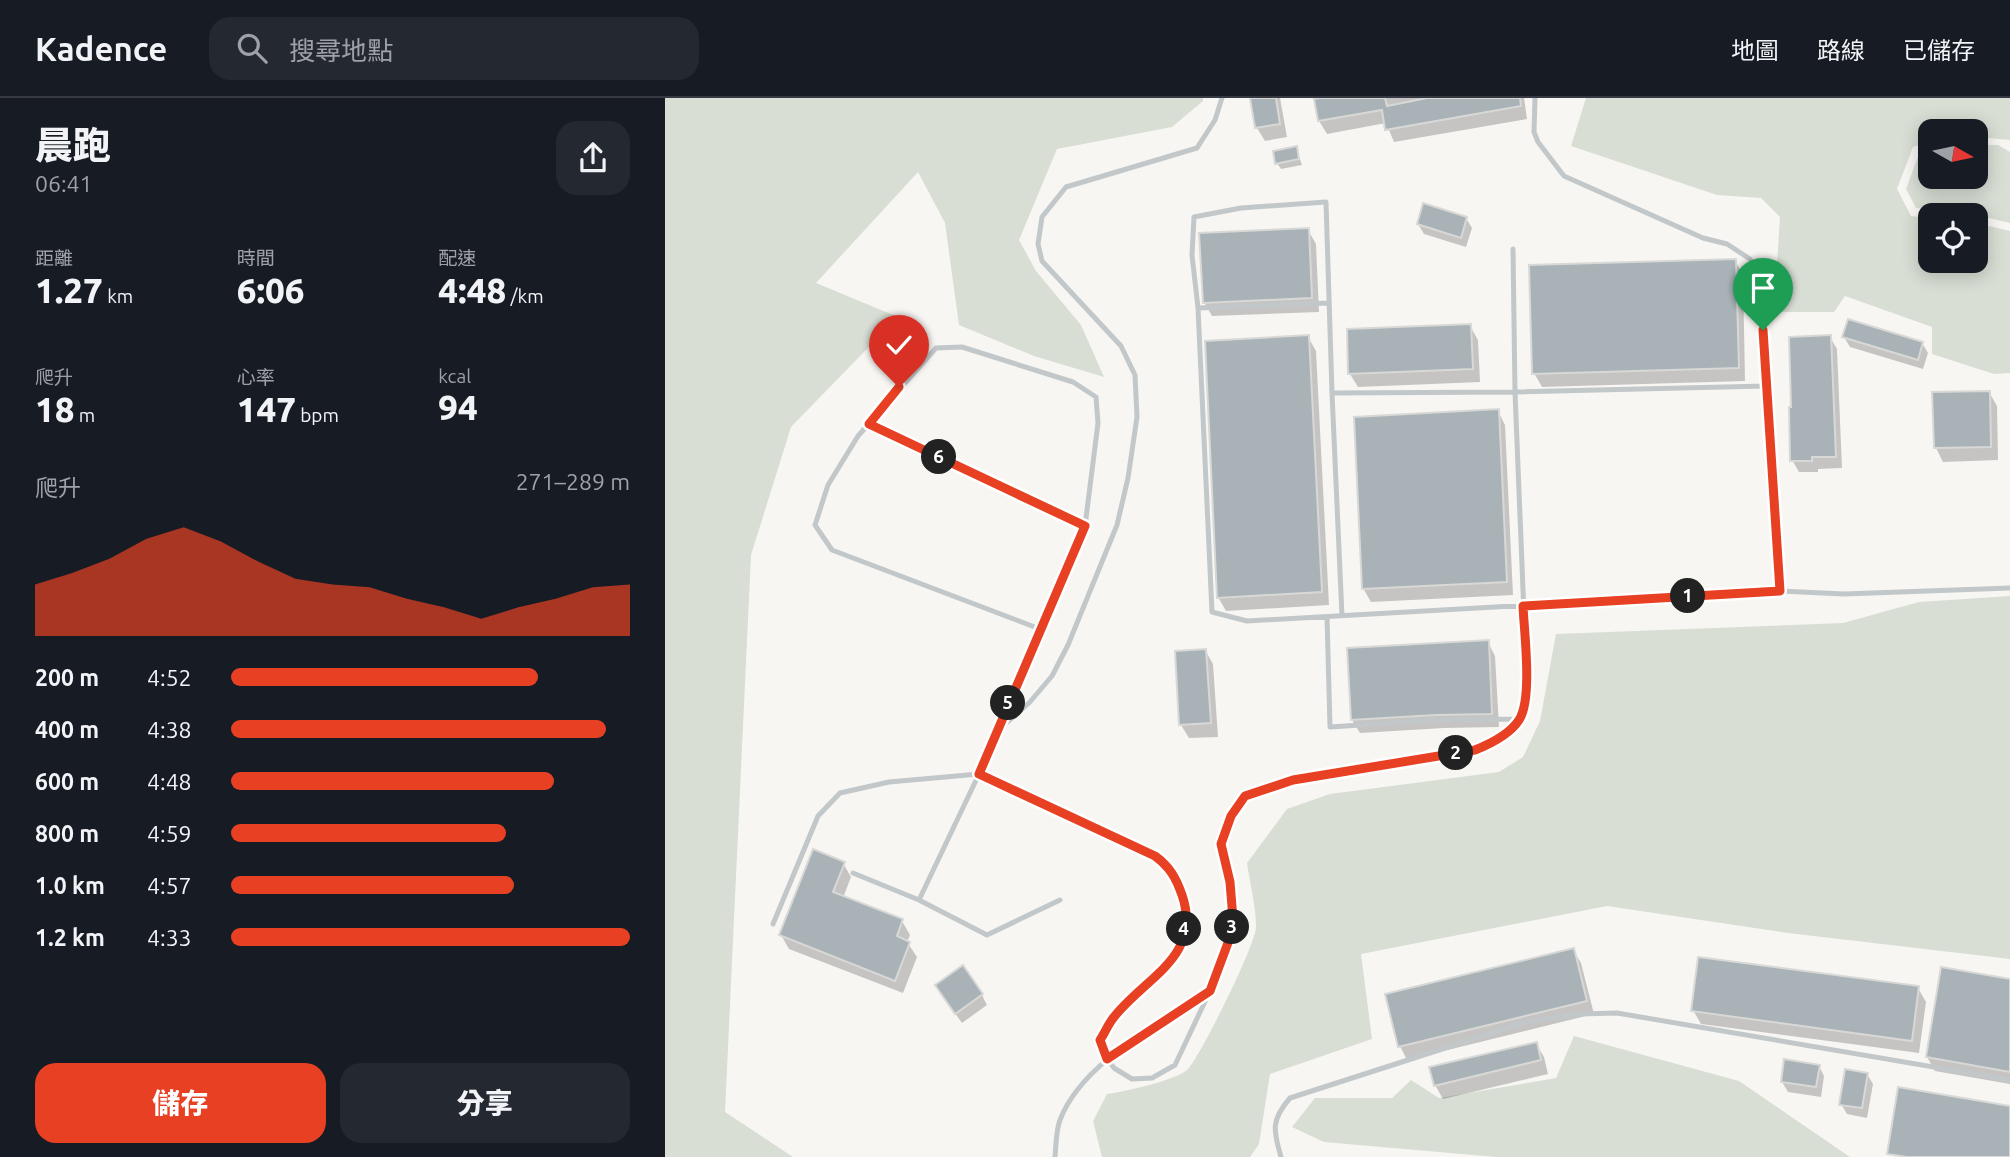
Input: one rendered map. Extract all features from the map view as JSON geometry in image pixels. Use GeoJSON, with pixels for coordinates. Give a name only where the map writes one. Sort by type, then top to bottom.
{"type":"FeatureCollection","features":[{"type":"Feature","properties":{"kind":"lane"},"geometry":{"type":"LineString","coordinates":[[995,733],[1029,703],[1052,676],[1068,645],[1117,525],[1128,478],[1137,417],[1135,375],[1121,346],[1042,261],[1038,244],[1042,217],[1066,187],[1197,148],[1215,120],[1222,98]]}},
{"type":"Feature","properties":{"kind":"lane"},"geometry":{"type":"LineString","coordinates":[[1535,98],[1534,132],[1538,142],[1563,176],[1703,238],[1727,244],[1750,259],[1760,275],[1780,591]]}},
{"type":"Feature","properties":{"kind":"lane"},"geometry":{"type":"LineString","coordinates":[[1342,616],[1326,202],[1241,208],[1194,218],[1192,255],[1198,308],[1212,612],[1247,621],[1327,617],[1523,606],[1780,591],[1844,594],[2010,588]]}},
{"type":"Feature","properties":{"kind":"lane"},"geometry":{"type":"LineString","coordinates":[[773,924],[818,817],[840,793],[888,782],[979,774],[1155,856],[1165,863],[1176,877],[1186,908],[1182,946],[1167,966],[1114,1017],[1100,1040],[1107,1059],[1114,1068],[1132,1079],[1152,1078],[1175,1065],[1210,991],[1232,932],[1230,882],[1221,844],[1231,816],[1245,796],[1293,780],[1475,750],[1495,741],[1519,719],[1527,689],[1515,392],[1513,249]]}},
{"type":"Feature","properties":{"kind":"lane"},"geometry":{"type":"LineString","coordinates":[[1198,308],[1329,303]]}},
{"type":"Feature","properties":{"kind":"lane"},"geometry":{"type":"LineString","coordinates":[[919,900],[979,774],[1085,526],[1098,423],[1096,397],[1073,382],[962,347],[936,348],[858,436],[828,485],[815,525],[832,550],[1040,629]]}},
{"type":"Feature","properties":{"kind":"lane"},"geometry":{"type":"LineString","coordinates":[[1332,393],[1766,386]]}},
{"type":"Feature","properties":{"kind":"lane"},"geometry":{"type":"LineString","coordinates":[[869,424],[1085,526]]}},
{"type":"Feature","properties":{"kind":"lane"},"geometry":{"type":"LineString","coordinates":[[1327,617],[1331,726],[1519,719]]}},
{"type":"Feature","properties":{"kind":"lane"},"geometry":{"type":"LineString","coordinates":[[853,873],[919,900],[987,935],[1060,900]]}},
{"type":"Feature","properties":{"kind":"lane"},"geometry":{"type":"LineString","coordinates":[[1055,1157],[1060,1120],[1086,1078],[1107,1059],[1210,991]]}},
{"type":"Feature","properties":{"kind":"lane"},"geometry":{"type":"LineString","coordinates":[[1281,1157],[1274,1132],[1279,1112],[1290,1098],[1526,1022],[1579,1014],[1617,1013],[2010,1080]]}},
{"type":"Feature","properties":{"kind":"shaded area"},"geometry":{"type":"Polygon","coordinates":[[[665,98],[1203,98],[1203,101],[1172,127],[1057,149],[1019,240],[1036,271],[1081,325],[1104,377],[1034,356],[959,325],[945,223],[918,172],[816,283],[898,317],[791,427],[751,555],[725,1112],[793,1157],[665,1157],[665,98]]]}},
{"type":"Feature","properties":{"kind":"shaded area"},"geometry":{"type":"Polygon","coordinates":[[[1586,98],[2010,98],[2010,140],[1988,138],[1988,119],[1918,119],[1918,146],[1913,147],[1897,189],[1911,216],[1918,217],[1918,273],[1988,273],[1988,226],[2010,231],[2010,373],[1994,374],[1932,354],[1932,327],[1845,296],[1834,312],[1774,312],[1780,217],[1761,198],[1717,195],[1571,146],[1586,98]]]}},
{"type":"Feature","properties":{"kind":"shaded area"},"geometry":{"type":"Polygon","coordinates":[[[1988,145],[1998,145],[2010,152],[2010,223],[1988,218],[1988,203],[1918,203],[1916,208],[1906,189],[1918,157],[1918,189],[1988,189],[1988,145]]]}},
{"type":"Feature","properties":{"kind":"shaded area"},"geometry":{"type":"Polygon","coordinates":[[[2010,596],[2010,959],[1788,933],[1607,906],[1361,954],[1372,1039],[1270,1074],[1259,1144],[1250,1157],[1102,1157],[1093,1121],[1107,1094],[1173,1077],[1188,1069],[1195,1060],[1238,976],[1254,937],[1254,903],[1247,863],[1287,809],[1330,794],[1499,772],[1523,757],[1540,721],[1556,634],[1843,623],[1919,602],[2010,596]]]}},
{"type":"Feature","properties":{"kind":"shaded area"},"geometry":{"type":"Polygon","coordinates":[[[1574,1036],[1739,1081],[1850,1157],[1496,1157],[1324,1142],[1292,1127],[1315,1098],[1392,1098],[1411,1080],[1439,1098],[1556,1078],[1574,1036]]]}},
{"type":"Feature","properties":{"kind":"building"},"geometry":{"type":"Polygon","coordinates":[[[1250,98],[1276,98],[1280,124],[1255,128],[1250,98]]]}},
{"type":"Feature","properties":{"kind":"building"},"geometry":{"type":"Polygon","coordinates":[[[1385,98],[1387,106],[1427,98],[1520,98],[1521,106],[1385,130],[1382,110],[1318,121],[1314,99],[1385,98]]]}},
{"type":"Feature","properties":{"kind":"building"},"geometry":{"type":"Polygon","coordinates":[[[1297,146],[1299,159],[1275,164],[1273,151],[1297,146]]]}},
{"type":"Feature","properties":{"kind":"building"},"geometry":{"type":"Polygon","coordinates":[[[1423,203],[1467,217],[1461,238],[1417,224],[1423,203]]]}},
{"type":"Feature","properties":{"kind":"building"},"geometry":{"type":"Polygon","coordinates":[[[1309,228],[1312,298],[1203,303],[1199,233],[1309,228]]]}},
{"type":"Feature","properties":{"kind":"building"},"geometry":{"type":"Polygon","coordinates":[[[1736,259],[1739,368],[1532,374],[1529,265],[1736,259]]]}},
{"type":"Feature","properties":{"kind":"building"},"geometry":{"type":"Polygon","coordinates":[[[1848,319],[1923,342],[1918,360],[1842,337],[1848,319]]]}},
{"type":"Feature","properties":{"kind":"building"},"geometry":{"type":"Polygon","coordinates":[[[1471,324],[1473,369],[1348,374],[1347,329],[1471,324]]]}},
{"type":"Feature","properties":{"kind":"building"},"geometry":{"type":"Polygon","coordinates":[[[1309,335],[1322,592],[1217,598],[1205,341],[1309,335]]]}},
{"type":"Feature","properties":{"kind":"building"},"geometry":{"type":"Polygon","coordinates":[[[1831,335],[1836,457],[1790,461],[1789,337],[1831,335]]]}},
{"type":"Feature","properties":{"kind":"building"},"geometry":{"type":"Polygon","coordinates":[[[1990,391],[1991,447],[1934,448],[1932,392],[1990,391]]]}},
{"type":"Feature","properties":{"kind":"building"},"geometry":{"type":"Polygon","coordinates":[[[1499,409],[1507,582],[1362,589],[1354,417],[1499,409]]]}},
{"type":"Feature","properties":{"kind":"building"},"geometry":{"type":"Polygon","coordinates":[[[1489,640],[1492,714],[1351,720],[1347,648],[1489,640]]]}},
{"type":"Feature","properties":{"kind":"building"},"geometry":{"type":"Polygon","coordinates":[[[1206,649],[1211,723],[1179,725],[1175,651],[1206,649]]]}},
{"type":"Feature","properties":{"kind":"building"},"geometry":{"type":"Polygon","coordinates":[[[813,849],[845,862],[833,892],[903,919],[897,936],[910,942],[895,981],[779,935],[813,849]]]}},
{"type":"Feature","properties":{"kind":"building"},"geometry":{"type":"Polygon","coordinates":[[[1574,948],[1587,1001],[1398,1047],[1385,994],[1574,948]]]}},
{"type":"Feature","properties":{"kind":"building"},"geometry":{"type":"Polygon","coordinates":[[[1698,957],[1919,986],[1912,1041],[1691,1011],[1698,957]]]}},
{"type":"Feature","properties":{"kind":"building"},"geometry":{"type":"Polygon","coordinates":[[[963,965],[983,994],[955,1014],[935,985],[963,965]]]}},
{"type":"Feature","properties":{"kind":"building"},"geometry":{"type":"Polygon","coordinates":[[[1941,967],[2010,979],[2010,1072],[1926,1057],[1941,967]]]}},
{"type":"Feature","properties":{"kind":"building"},"geometry":{"type":"Polygon","coordinates":[[[1537,1042],[1541,1060],[1434,1086],[1429,1067],[1537,1042]]]}},
{"type":"Feature","properties":{"kind":"building"},"geometry":{"type":"Polygon","coordinates":[[[1784,1059],[1820,1065],[1816,1087],[1781,1082],[1784,1059]]]}},
{"type":"Feature","properties":{"kind":"building"},"geometry":{"type":"Polygon","coordinates":[[[1845,1069],[1868,1073],[1862,1108],[1839,1105],[1845,1069]]]}},
{"type":"Feature","properties":{"kind":"building"},"geometry":{"type":"Polygon","coordinates":[[[1898,1087],[2010,1106],[2010,1157],[1907,1157],[1887,1154],[1898,1087]]]}},
{"type":"Feature","properties":{"kind":"route"},"geometry":{"type":"LineString","coordinates":[[899,387],[869,424],[1085,526],[979,774],[1155,856],[1165,863],[1176,877],[1186,908],[1182,946],[1167,966],[1114,1017],[1100,1040],[1107,1059],[1210,991],[1232,932],[1233,919],[1230,882],[1221,844],[1231,816],[1245,796],[1293,780],[1475,750],[1495,741],[1519,719],[1527,689],[1523,606],[1780,591],[1763,330]]}}]}
